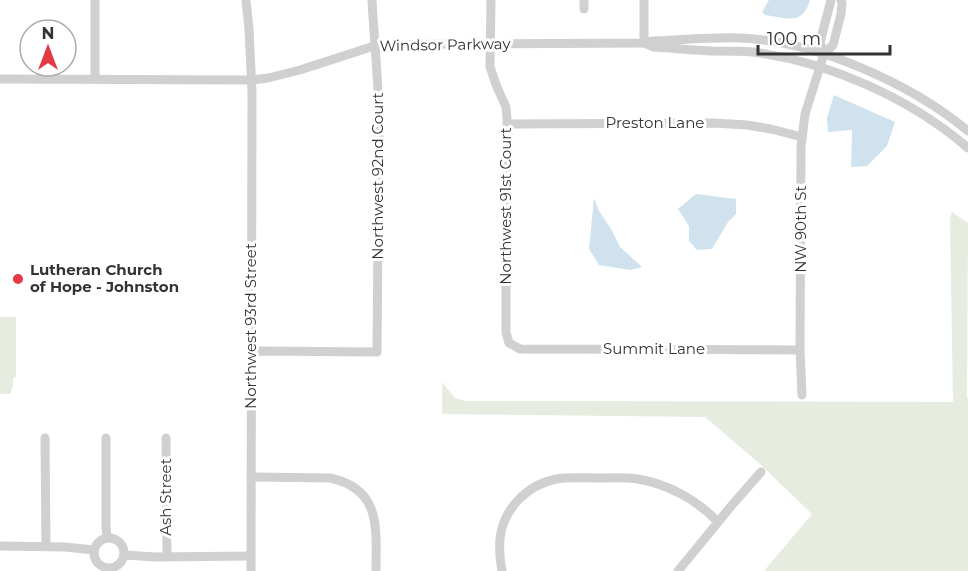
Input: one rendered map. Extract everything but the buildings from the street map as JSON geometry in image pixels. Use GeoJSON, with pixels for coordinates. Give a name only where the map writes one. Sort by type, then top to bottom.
{"type":"FeatureCollection","features":[{"type":"Feature","properties":{"kind":"street"},"geometry":{"type":"LineString","coordinates":[[95,0],[95,79]]}},
{"type":"Feature","properties":{"kind":"street","name":"Northwest 93rd Street"},"geometry":{"type":"LineString","coordinates":[[246,0],[252,80],[251,571]]}},
{"type":"Feature","properties":{"kind":"street","name":"Northwest 92nd Court"},"geometry":{"type":"LineString","coordinates":[[251,354],[261,351],[377,352],[379,115],[372,0]]}},
{"type":"Feature","properties":{"kind":"street","name":"Northwest 91st Court"},"geometry":{"type":"LineString","coordinates":[[491,0],[490,67],[506,107],[507,124],[506,332],[509,343]]}},
{"type":"Feature","properties":{"kind":"street"},"geometry":{"type":"LineString","coordinates":[[644,0],[644,43]]}},
{"type":"Feature","properties":{"kind":"street"},"geometry":{"type":"LineString","coordinates":[[831,0],[820,42],[824,54],[833,45],[841,14],[841,0]]}},
{"type":"Feature","properties":{"kind":"street","name":"Windsor Parkway"},"geometry":{"type":"LineString","coordinates":[[0,79],[252,80],[300,70],[374,46],[644,43],[740,38],[784,44],[824,54],[900,86],[922,98],[968,131]]}},
{"type":"Feature","properties":{"kind":"street","name":"Windsor Parkway"},"geometry":{"type":"LineString","coordinates":[[644,43],[653,48],[751,52],[820,67],[870,87],[920,112],[968,148]]}},
{"type":"Feature","properties":{"kind":"street","name":"NW 90th St"},"geometry":{"type":"LineString","coordinates":[[802,395],[800,350],[801,147],[805,114],[824,54]]}},
{"type":"Feature","properties":{"kind":"street","name":"Preston Lane"},"geometry":{"type":"LineString","coordinates":[[507,124],[747,124],[802,137]]}},
{"type":"Feature","properties":{"kind":"street","name":"Summit Lane"},"geometry":{"type":"LineString","coordinates":[[509,343],[520,349],[800,350]]}},
{"type":"Feature","properties":{"kind":"street"},"geometry":{"type":"LineString","coordinates":[[45,438],[46,546]]}},
{"type":"Feature","properties":{"kind":"street"},"geometry":{"type":"LineString","coordinates":[[106,438],[105,527],[107,538]]}},
{"type":"Feature","properties":{"kind":"street","name":"Ash Street"},"geometry":{"type":"LineString","coordinates":[[166,438],[167,557]]}},
{"type":"Feature","properties":{"kind":"street"},"geometry":{"type":"LineString","coordinates":[[678,571],[761,472]]}},
{"type":"Feature","properties":{"kind":"street"},"geometry":{"type":"LineString","coordinates":[[251,477],[330,478],[350,484],[366,500],[375,519],[376,571]]}},
{"type":"Feature","properties":{"kind":"street"},"geometry":{"type":"LineString","coordinates":[[502,571],[500,537],[508,514],[524,494],[534,487],[557,479],[621,478],[652,482],[680,494],[718,522]]}},
{"type":"Feature","properties":{"kind":"street"},"geometry":{"type":"LineString","coordinates":[[107,538],[120,542],[124,548],[124,555],[118,565],[107,570],[97,562],[94,550],[99,542],[107,538]]}},
{"type":"Feature","properties":{"kind":"street"},"geometry":{"type":"LineString","coordinates":[[0,546],[46,546],[94,550]]}},
{"type":"Feature","properties":{"kind":"street"},"geometry":{"type":"LineString","coordinates":[[124,555],[251,556]]}},
{"type":"Feature","properties":{"kind":"shaded area"},"geometry":{"type":"Polygon","coordinates":[[[952,212],[968,223],[968,571],[764,571],[812,514],[760,464],[705,417],[442,414],[442,382],[455,398],[465,401],[953,402],[950,219],[952,212]]]}},
{"type":"Feature","properties":{"kind":"shaded area"},"geometry":{"type":"Polygon","coordinates":[[[0,317],[16,317],[16,377],[13,378],[10,394],[0,394],[0,317]]]}},
{"type":"Feature","properties":{"kind":"water"},"geometry":{"type":"Polygon","coordinates":[[[769,0],[810,0],[803,14],[787,18],[765,15],[762,12],[769,0]]]}},
{"type":"Feature","properties":{"kind":"water"},"geometry":{"type":"Polygon","coordinates":[[[834,95],[895,122],[887,146],[867,166],[851,167],[852,130],[828,132],[827,118],[834,95]]]}},
{"type":"Feature","properties":{"kind":"water"},"geometry":{"type":"Polygon","coordinates":[[[696,194],[736,199],[736,214],[728,222],[712,249],[697,250],[689,241],[689,226],[678,209],[696,194]]]}},
{"type":"Feature","properties":{"kind":"water"},"geometry":{"type":"Polygon","coordinates":[[[594,198],[620,247],[642,267],[630,270],[599,265],[589,249],[594,198]]]}},
{"type":"Feature","properties":{"kind":"place","name":"Lutheran Church of Hope - Johnston"},"geometry":{"type":"Point","coordinates":[18,279]}}]}
